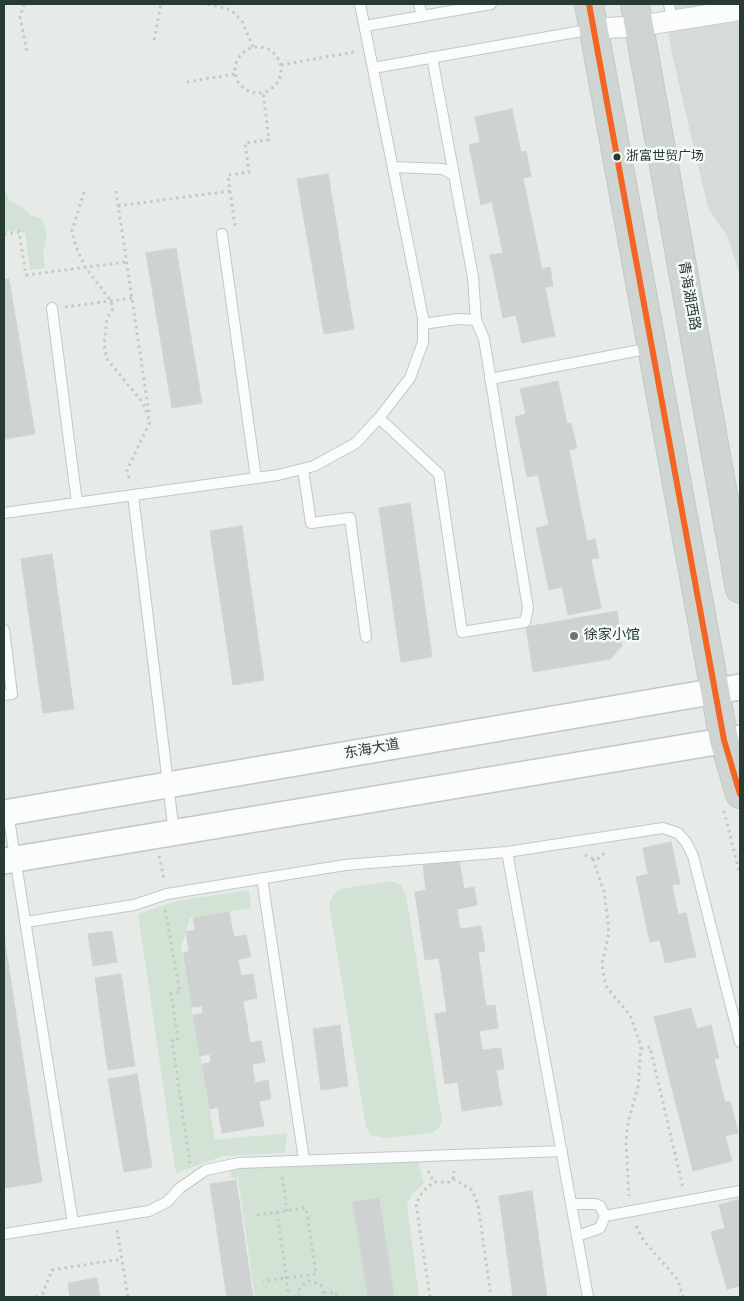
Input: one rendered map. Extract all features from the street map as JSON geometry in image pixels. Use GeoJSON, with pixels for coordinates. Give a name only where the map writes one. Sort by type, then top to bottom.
{"type":"FeatureCollection","features":[{"type":"Feature","properties":{"kind":"main road","name":"青海湖西路"},"geometry":{"type":"LineString","coordinates":[[637,15],[740,589]]}},
{"type":"Feature","properties":{"kind":"main road"},"geometry":{"type":"LineString","coordinates":[[591,16],[651,348],[728,689],[732,739],[740,794]]}},
{"type":"Feature","properties":{"kind":"street"},"geometry":{"type":"LineString","coordinates":[[591,16],[740,10]]}},
{"type":"Feature","properties":{"kind":"street","name":"东海大道"},"geometry":{"type":"LineString","coordinates":[[6,812],[168,786],[728,689]]}},
{"type":"Feature","properties":{"kind":"street"},"geometry":{"type":"LineString","coordinates":[[10,860],[732,739]]}},
{"type":"Feature","properties":{"kind":"lane"},"geometry":{"type":"LineString","coordinates":[[4,513],[256,478],[314,466],[356,443],[379,418],[410,378],[423,342],[423,324],[360,4]]}},
{"type":"Feature","properties":{"kind":"lane"},"geometry":{"type":"LineString","coordinates":[[419,4],[422,16]]}},
{"type":"Feature","properties":{"kind":"lane"},"geometry":{"type":"LineString","coordinates":[[365,26],[491,4]]}},
{"type":"Feature","properties":{"kind":"lane"},"geometry":{"type":"LineString","coordinates":[[373,68],[432,57],[591,16]]}},
{"type":"Feature","properties":{"kind":"lane"},"geometry":{"type":"LineString","coordinates":[[379,418],[439,474],[462,632],[525,622],[528,608],[484,339],[476,320],[473,277],[432,57]]}},
{"type":"Feature","properties":{"kind":"lane"},"geometry":{"type":"LineString","coordinates":[[393,168],[443,169],[454,176]]}},
{"type":"Feature","properties":{"kind":"lane"},"geometry":{"type":"LineString","coordinates":[[222,234],[256,478]]}},
{"type":"Feature","properties":{"kind":"lane"},"geometry":{"type":"LineString","coordinates":[[52,308],[77,503]]}},
{"type":"Feature","properties":{"kind":"lane"},"geometry":{"type":"LineString","coordinates":[[423,324],[458,319],[476,320]]}},
{"type":"Feature","properties":{"kind":"lane"},"geometry":{"type":"LineString","coordinates":[[490,379],[651,348]]}},
{"type":"Feature","properties":{"kind":"lane"},"geometry":{"type":"LineString","coordinates":[[303,468],[311,523],[350,518],[366,637]]}},
{"type":"Feature","properties":{"kind":"lane"},"geometry":{"type":"LineString","coordinates":[[133,495],[168,786],[165,834]]}},
{"type":"Feature","properties":{"kind":"lane"},"geometry":{"type":"LineString","coordinates":[[4,630],[12,694],[4,695]]}},
{"type":"Feature","properties":{"kind":"lane"},"geometry":{"type":"LineString","coordinates":[[6,812],[10,860],[26,922],[73,1223]]}},
{"type":"Feature","properties":{"kind":"lane"},"geometry":{"type":"LineString","coordinates":[[26,922],[134,905],[166,894],[345,865],[507,852],[663,828],[678,832],[686,842],[692,856],[740,1042]]}},
{"type":"Feature","properties":{"kind":"lane"},"geometry":{"type":"LineString","coordinates":[[507,852],[588,1297]]}},
{"type":"Feature","properties":{"kind":"lane"},"geometry":{"type":"LineString","coordinates":[[262,878],[304,1160]]}},
{"type":"Feature","properties":{"kind":"lane"},"geometry":{"type":"LineString","coordinates":[[4,1234],[149,1211],[167,1202],[180,1188],[206,1170],[238,1163],[562,1151]]}},
{"type":"Feature","properties":{"kind":"lane"},"geometry":{"type":"LineString","coordinates":[[606,1216],[740,1191]]}},
{"type":"Feature","properties":{"kind":"lane"},"geometry":{"type":"LineString","coordinates":[[572,1204],[595,1204],[606,1216]]}},
{"type":"Feature","properties":{"kind":"lane"},"geometry":{"type":"LineString","coordinates":[[577,1236],[600,1228],[606,1216]]}},
{"type":"Feature","properties":{"kind":"path"},"geometry":{"type":"LineString","coordinates":[[24,4],[20,17],[27,51]]}},
{"type":"Feature","properties":{"kind":"path"},"geometry":{"type":"LineString","coordinates":[[154,40],[161,4]]}},
{"type":"Feature","properties":{"kind":"path"},"geometry":{"type":"LineString","coordinates":[[208,4],[231,10],[242,20],[253,47]]}},
{"type":"Feature","properties":{"kind":"path"},"geometry":{"type":"LineString","coordinates":[[260,46],[274,52],[281,65],[280,80],[270,91],[263,93],[247,91],[241,86],[235,74],[239,56],[253,47],[260,46]]}},
{"type":"Feature","properties":{"kind":"path"},"geometry":{"type":"LineString","coordinates":[[281,65],[370,49]]}},
{"type":"Feature","properties":{"kind":"path"},"geometry":{"type":"LineString","coordinates":[[187,82],[235,74]]}},
{"type":"Feature","properties":{"kind":"path"},"geometry":{"type":"LineString","coordinates":[[222,234],[236,232],[228,175],[249,172],[245,143],[269,140],[263,93]]}},
{"type":"Feature","properties":{"kind":"path"},"geometry":{"type":"LineString","coordinates":[[116,191],[150,422],[127,470],[133,495]]}},
{"type":"Feature","properties":{"kind":"path"},"geometry":{"type":"LineString","coordinates":[[118,206],[230,191]]}},
{"type":"Feature","properties":{"kind":"path"},"geometry":{"type":"LineString","coordinates":[[84,192],[72,231],[76,247],[85,267],[111,301],[113,309],[107,320],[104,344],[107,359],[143,403],[150,422]]}},
{"type":"Feature","properties":{"kind":"path"},"geometry":{"type":"LineString","coordinates":[[4,234],[19,232],[26,274],[126,262]]}},
{"type":"Feature","properties":{"kind":"path"},"geometry":{"type":"LineString","coordinates":[[52,308],[132,298]]}},
{"type":"Feature","properties":{"kind":"path"},"geometry":{"type":"LineString","coordinates":[[165,834],[161,869],[180,992],[171,994],[178,1040],[172,1041],[192,1180]]}},
{"type":"Feature","properties":{"kind":"path"},"geometry":{"type":"LineString","coordinates":[[593,859],[604,892],[609,933],[602,963],[604,977],[607,988],[630,1015],[641,1049],[638,1087],[628,1122],[626,1141],[626,1173],[632,1211],[636,1228],[644,1242],[678,1280],[683,1297]]}},
{"type":"Feature","properties":{"kind":"path"},"geometry":{"type":"LineString","coordinates":[[641,1049],[650,1047],[686,1201]]}},
{"type":"Feature","properties":{"kind":"path"},"geometry":{"type":"LineString","coordinates":[[280,1162],[287,1211]]}},
{"type":"Feature","properties":{"kind":"path"},"geometry":{"type":"LineString","coordinates":[[453,1179],[472,1190],[478,1205],[492,1297]]}},
{"type":"Feature","properties":{"kind":"path"},"geometry":{"type":"LineString","coordinates":[[430,1297],[416,1204],[423,1191],[434,1182]]}},
{"type":"Feature","properties":{"kind":"path"},"geometry":{"type":"LineString","coordinates":[[257,1215],[306,1208],[316,1274],[263,1281]]}},
{"type":"Feature","properties":{"kind":"path"},"geometry":{"type":"LineString","coordinates":[[277,1212],[286,1278],[291,1297],[298,1297],[300,1288],[310,1281],[318,1283],[324,1295],[336,1292],[337,1297]]}},
{"type":"Feature","properties":{"kind":"path"},"geometry":{"type":"LineString","coordinates":[[115,1217],[128,1297]]}},
{"type":"Feature","properties":{"kind":"path"},"geometry":{"type":"LineString","coordinates":[[36,1297],[43,1293],[52,1270],[122,1259]]}},
{"type":"Feature","properties":{"kind":"shaded area"},"geometry":{"type":"Polygon","coordinates":[[[663,4],[740,4],[740,276],[728,237],[708,208],[672,54],[663,4]]]}},
{"type":"Feature","properties":{"kind":"green space"},"geometry":{"type":"Polygon","coordinates":[[[4,189],[9,200],[21,206],[30,215],[40,218],[44,223],[47,234],[43,253],[45,268],[30,270],[25,233],[18,230],[4,232],[4,189]]]}},
{"type":"Feature","properties":{"kind":"green space"},"geometry":{"type":"Polygon","coordinates":[[[391,881],[401,885],[406,895],[442,1120],[439,1128],[432,1133],[384,1138],[371,1135],[366,1127],[329,904],[333,895],[340,889],[391,881]]]}},
{"type":"Feature","properties":{"kind":"green space"},"geometry":{"type":"Polygon","coordinates":[[[249,890],[251,908],[190,918],[181,948],[215,1140],[287,1133],[285,1153],[223,1156],[176,1173],[138,914],[177,901],[249,890]]]}},
{"type":"Feature","properties":{"kind":"green space"},"geometry":{"type":"Polygon","coordinates":[[[418,1161],[424,1184],[413,1193],[407,1204],[419,1297],[394,1297],[379,1198],[353,1202],[368,1297],[255,1297],[238,1178],[231,1178],[229,1167],[418,1161]]]}},
{"type":"Feature","properties":{"kind":"building"},"geometry":{"type":"Polygon","coordinates":[[[512,109],[521,152],[526,151],[531,176],[523,178],[542,269],[550,267],[553,286],[545,287],[555,336],[522,343],[516,315],[503,318],[490,255],[503,253],[492,202],[481,205],[469,145],[480,142],[475,117],[512,109]]]}},
{"type":"Feature","properties":{"kind":"building"},"geometry":{"type":"Polygon","coordinates":[[[328,174],[354,329],[324,334],[297,179],[328,174]]]}},
{"type":"Feature","properties":{"kind":"building"},"geometry":{"type":"Polygon","coordinates":[[[176,248],[202,403],[172,408],[146,253],[176,248]]]}},
{"type":"Feature","properties":{"kind":"building"},"geometry":{"type":"Polygon","coordinates":[[[9,279],[35,434],[5,439],[4,280],[9,279]]]}},
{"type":"Feature","properties":{"kind":"building"},"geometry":{"type":"Polygon","coordinates":[[[558,381],[567,424],[571,423],[577,448],[569,450],[587,541],[595,539],[599,558],[591,559],[601,608],[568,615],[562,587],[549,590],[536,528],[549,525],[538,475],[527,477],[515,417],[526,414],[520,389],[558,381]]]}},
{"type":"Feature","properties":{"kind":"building"},"geometry":{"type":"Polygon","coordinates":[[[410,503],[432,657],[401,662],[379,508],[410,503]]]}},
{"type":"Feature","properties":{"kind":"building"},"geometry":{"type":"Polygon","coordinates":[[[242,526],[264,680],[233,685],[210,531],[242,526]]]}},
{"type":"Feature","properties":{"kind":"building"},"geometry":{"type":"Polygon","coordinates":[[[52,554],[74,709],[43,713],[21,559],[52,554]]]}},
{"type":"Feature","properties":{"kind":"building","name":"徐家小馆"},"geometry":{"type":"Polygon","coordinates":[[[617,611],[622,646],[610,659],[533,672],[526,627],[617,611]]]}},
{"type":"Feature","properties":{"kind":"building"},"geometry":{"type":"Polygon","coordinates":[[[671,842],[680,884],[672,885],[678,914],[686,913],[696,957],[665,963],[660,940],[650,942],[636,877],[648,874],[643,848],[671,842]]]}},
{"type":"Feature","properties":{"kind":"building"},"geometry":{"type":"Polygon","coordinates":[[[459,860],[464,889],[474,887],[477,905],[457,909],[460,929],[481,926],[485,951],[478,952],[486,1006],[495,1005],[498,1028],[479,1031],[482,1050],[501,1048],[504,1069],[496,1070],[502,1105],[462,1111],[458,1082],[445,1084],[435,1014],[447,1012],[439,958],[425,960],[415,892],[426,890],[423,865],[459,860]]]}},
{"type":"Feature","properties":{"kind":"building"},"geometry":{"type":"Polygon","coordinates":[[[229,912],[234,937],[246,935],[251,957],[238,959],[241,976],[253,974],[257,998],[243,1001],[250,1043],[261,1041],[265,1062],[252,1064],[255,1083],[268,1080],[271,1099],[259,1101],[264,1126],[222,1133],[218,1107],[210,1109],[202,1064],[211,1063],[210,1054],[200,1056],[193,1015],[203,1013],[202,1006],[192,1007],[183,953],[189,951],[186,932],[195,930],[193,918],[229,912]]]}},
{"type":"Feature","properties":{"kind":"building"},"geometry":{"type":"Polygon","coordinates":[[[112,931],[117,962],[93,966],[88,934],[112,931]]]}},
{"type":"Feature","properties":{"kind":"building"},"geometry":{"type":"Polygon","coordinates":[[[4,937],[42,1182],[4,1188],[4,937]]]}},
{"type":"Feature","properties":{"kind":"building"},"geometry":{"type":"Polygon","coordinates":[[[121,974],[135,1066],[108,1070],[95,978],[121,974]]]}},
{"type":"Feature","properties":{"kind":"building"},"geometry":{"type":"Polygon","coordinates":[[[691,1008],[697,1029],[711,1025],[719,1058],[714,1059],[725,1102],[730,1101],[738,1133],[725,1136],[732,1161],[693,1171],[654,1017],[691,1008]]]}},
{"type":"Feature","properties":{"kind":"building"},"geometry":{"type":"Polygon","coordinates":[[[340,1025],[348,1086],[321,1090],[313,1029],[340,1025]]]}},
{"type":"Feature","properties":{"kind":"building"},"geometry":{"type":"Polygon","coordinates":[[[137,1074],[152,1167],[124,1172],[108,1079],[137,1074]]]}},
{"type":"Feature","properties":{"kind":"building"},"geometry":{"type":"Polygon","coordinates":[[[236,1180],[253,1297],[227,1297],[210,1184],[236,1180]]]}},
{"type":"Feature","properties":{"kind":"building"},"geometry":{"type":"Polygon","coordinates":[[[532,1191],[547,1297],[513,1297],[499,1196],[532,1191]]]}},
{"type":"Feature","properties":{"kind":"building"},"geometry":{"type":"Polygon","coordinates":[[[379,1198],[394,1297],[368,1297],[353,1202],[379,1198]]]}},
{"type":"Feature","properties":{"kind":"building"},"geometry":{"type":"Polygon","coordinates":[[[740,1199],[740,1291],[739,1286],[727,1289],[711,1232],[725,1228],[719,1205],[740,1199]]]}},
{"type":"Feature","properties":{"kind":"building"},"geometry":{"type":"Polygon","coordinates":[[[97,1278],[100,1297],[70,1297],[68,1283],[97,1278]]]}},
{"type":"Feature","properties":{"kind":"transit line"},"geometry":{"type":"LineString","coordinates":[[589,4],[724,740],[740,794]]}},
{"type":"Feature","properties":{"kind":"place","name":"浙富世贸广场"},"geometry":{"type":"Point","coordinates":[617,157]}},
{"type":"Feature","properties":{"kind":"place","name":"徐家小馆"},"geometry":{"type":"Point","coordinates":[574,636]}}]}
